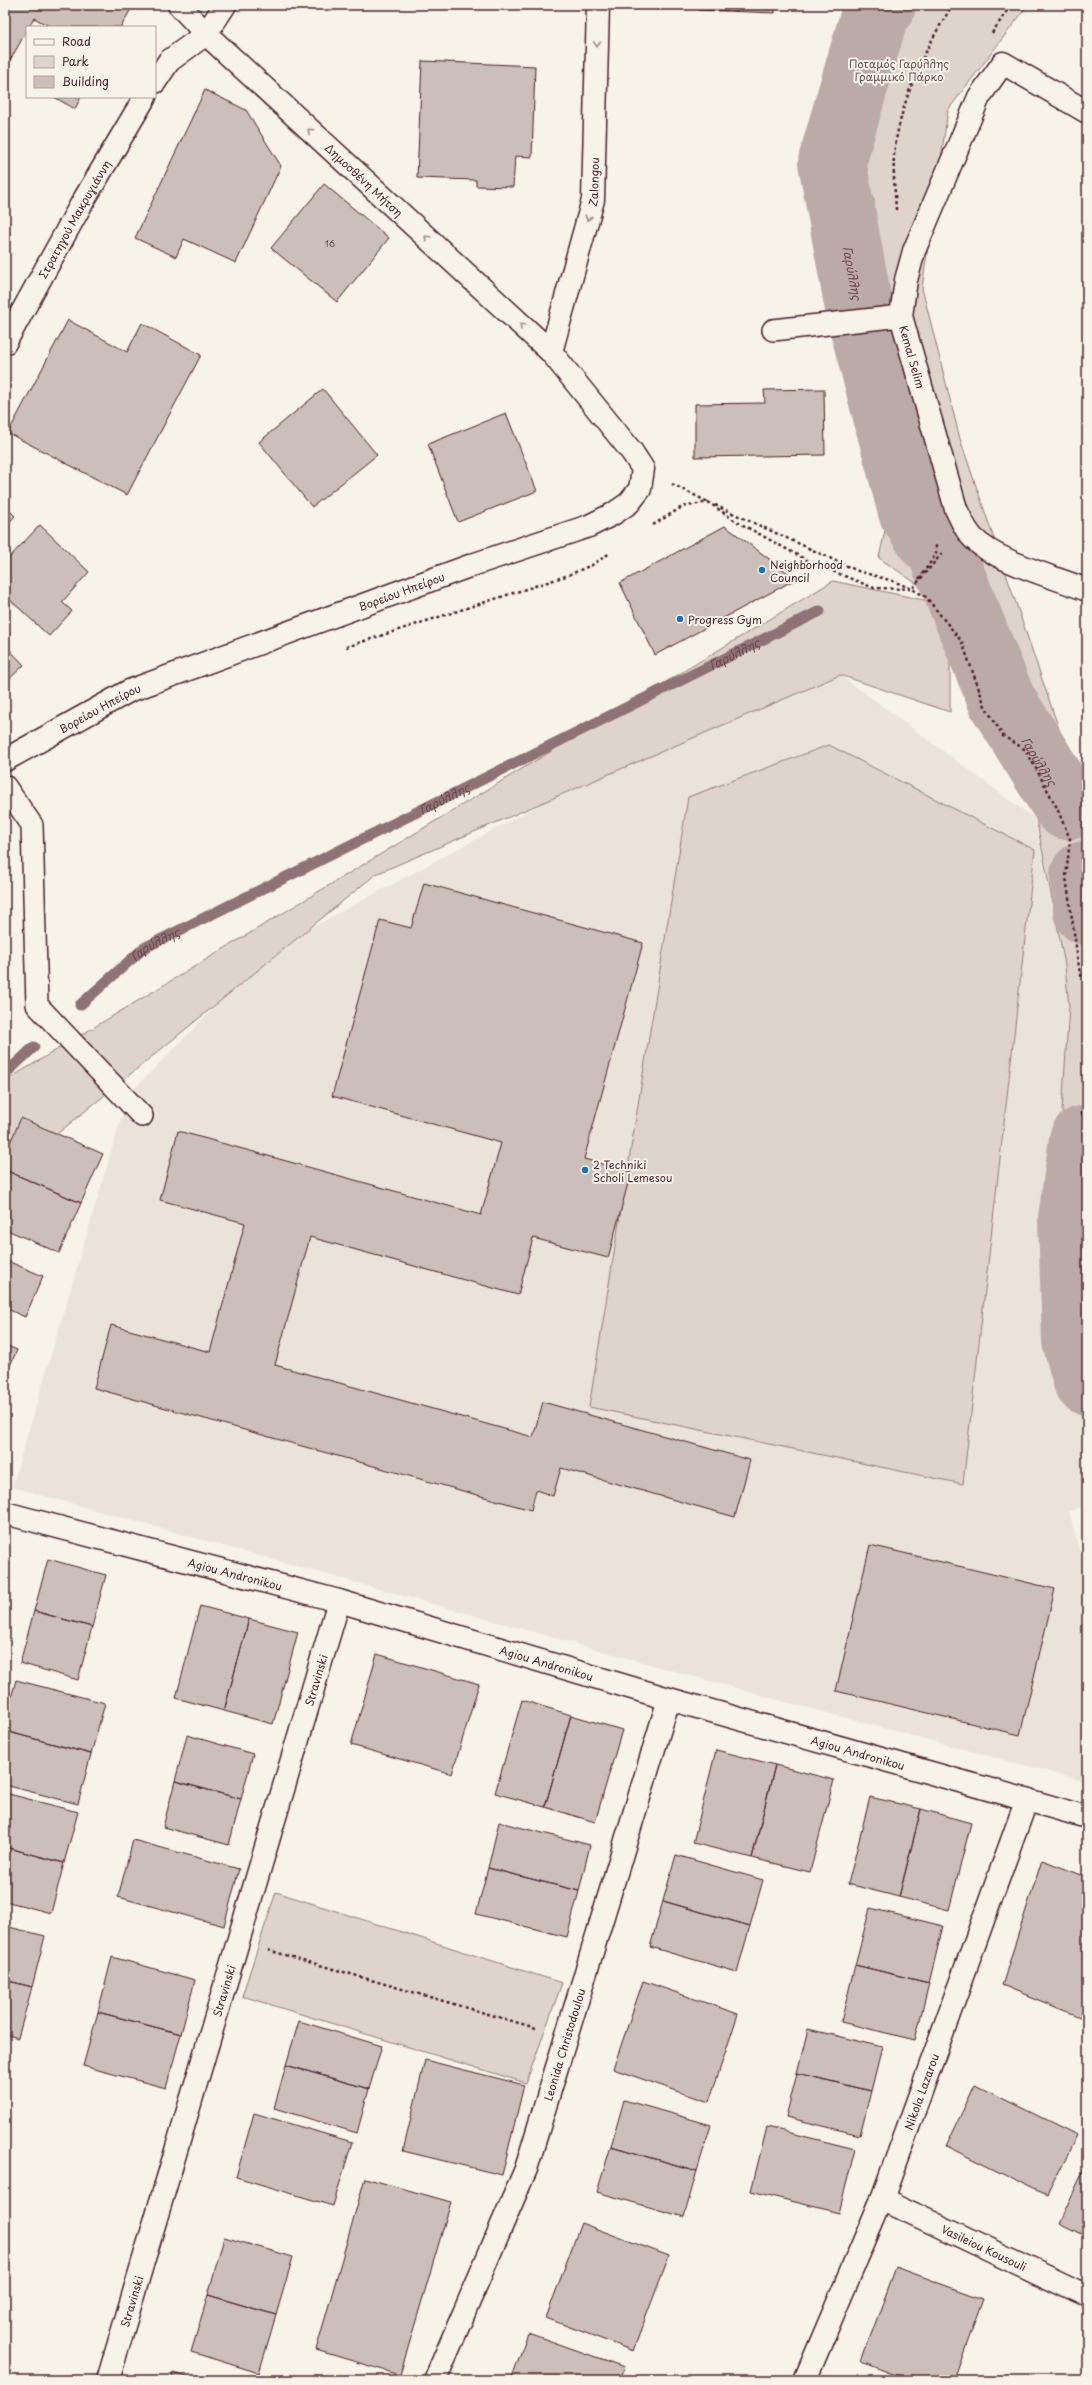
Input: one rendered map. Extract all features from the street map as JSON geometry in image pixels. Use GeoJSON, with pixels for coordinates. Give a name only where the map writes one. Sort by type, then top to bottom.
{"type":"FeatureCollection","features":[{"type":"Feature","properties":{"kind":"street","name":"Δημοσθένη Μήτση"},"geometry":{"type":"LineString","coordinates":[[179,5],[206,34],[551,352]]}},
{"type":"Feature","properties":{"kind":"street"},"geometry":{"type":"LineString","coordinates":[[156,80],[169,61],[206,34],[225,5]]}},
{"type":"Feature","properties":{"kind":"street","name":"Zalongou"},"geometry":{"type":"LineString","coordinates":[[551,352],[593,200],[598,5]]}},
{"type":"Feature","properties":{"kind":"street","name":"Kemal Selim"},"geometry":{"type":"LineString","coordinates":[[1087,112],[1002,63],[979,97],[914,251],[906,280],[901,316],[956,509],[964,526],[972,538],[986,549],[1006,560],[1087,590]]}},
{"type":"Feature","properties":{"kind":"street","name":"Στρατηγού Μακρυγιάννη"},"geometry":{"type":"LineString","coordinates":[[5,342],[82,203],[144,98]]}},
{"type":"Feature","properties":{"kind":"street"},"geometry":{"type":"LineString","coordinates":[[551,352],[632,452],[643,469]]}},
{"type":"Feature","properties":{"kind":"street","name":"Βορείου Ηπείρου"},"geometry":{"type":"LineString","coordinates":[[5,760],[129,691],[464,568],[595,523],[613,514],[629,503],[640,489],[643,469]]}},
{"type":"Feature","properties":{"kind":"street","name":"Agiou Andronikou"},"geometry":{"type":"LineString","coordinates":[[5,1514],[338,1601],[669,1699],[1087,1817]]}},
{"type":"Feature","properties":{"kind":"street","name":"Stravinski"},"geometry":{"type":"LineString","coordinates":[[108,2380],[236,1941],[338,1601]]}},
{"type":"Feature","properties":{"kind":"street","name":"Leonida Christodoulou"},"geometry":{"type":"LineString","coordinates":[[435,2380],[526,2169],[669,1699]]}},
{"type":"Feature","properties":{"kind":"street","name":"Nikola Lazarou"},"geometry":{"type":"LineString","coordinates":[[805,2380],[882,2199],[1027,1799]]}},
{"type":"Feature","properties":{"kind":"street","name":"Vasileiou Kousouli"},"geometry":{"type":"LineString","coordinates":[[882,2199],[1087,2296]]}},
{"type":"Feature","properties":{"kind":"lane"},"geometry":{"type":"LineString","coordinates":[[773,330],[830,325],[874,318],[901,316]]}},
{"type":"Feature","properties":{"kind":"lane"},"geometry":{"type":"LineString","coordinates":[[5,786],[32,825],[37,1005],[142,1116]]}},
{"type":"Feature","properties":{"kind":"path"},"geometry":{"type":"LineString","coordinates":[[894,155],[907,95],[941,23],[953,5]]}},
{"type":"Feature","properties":{"kind":"path"},"geometry":{"type":"LineString","coordinates":[[643,469],[708,502],[858,571],[893,581],[926,597],[962,642],[985,706],[1003,736],[1026,750],[1057,808],[1070,839],[1066,876],[1080,974],[1087,983]]}},
{"type":"Feature","properties":{"kind":"path"},"geometry":{"type":"LineString","coordinates":[[708,502],[734,520],[810,562],[874,588],[912,589]]}},
{"type":"Feature","properties":{"kind":"path"},"geometry":{"type":"LineString","coordinates":[[1087,1058],[1082,1114],[1087,1122]]}},
{"type":"Feature","properties":{"kind":"path"},"geometry":{"type":"LineString","coordinates":[[1087,1201],[1084,1219],[1087,1259]]}},
{"type":"Feature","properties":{"kind":"path"},"geometry":{"type":"LineString","coordinates":[[236,1941],[566,2037]]}},
{"type":"Feature","properties":{"kind":"shaded area","name":"2 Techniki Scholi Lemesou"},"geometry":{"type":"Polygon","coordinates":[[[840,675],[1034,818],[1065,965],[1069,1007],[1062,1110],[1069,1231],[1078,1340],[1087,1374],[1087,1506],[1069,1511],[1087,1579],[1087,1782],[778,1700],[12,1487],[128,1095],[272,949],[636,753],[840,675]]]}},
{"type":"Feature","properties":{"kind":"green space","name":"Ποταμός Γαρύλλης Γραμμικό Πάρκο"},"geometry":{"type":"Polygon","coordinates":[[[851,5],[1028,5],[948,110],[922,288],[960,439],[1059,729],[1087,819],[1087,1265],[1062,1110],[1069,1007],[1065,965],[1021,743],[950,606],[950,712],[840,675],[376,874],[52,1138],[5,1181],[5,1081],[833,581],[948,605],[879,558],[895,483],[866,455],[872,365],[874,200],[820,113],[851,5]]]}},
{"type":"Feature","properties":{"kind":"green space"},"geometry":{"type":"Polygon","coordinates":[[[829,745],[1035,850],[963,1484],[589,1407],[688,797],[829,745]]]}},
{"type":"Feature","properties":{"kind":"green space"},"geometry":{"type":"Polygon","coordinates":[[[276,1892],[562,1983],[526,2083],[242,1996],[276,1892]]]}},
{"type":"Feature","properties":{"kind":"building"},"geometry":{"type":"Polygon","coordinates":[[[5,5],[133,5],[122,26],[49,26],[34,18],[29,26],[26,26],[26,32],[5,69],[5,5]]]}},
{"type":"Feature","properties":{"kind":"building"},"geometry":{"type":"Polygon","coordinates":[[[506,5],[543,5],[543,6],[506,5]]]}},
{"type":"Feature","properties":{"kind":"building"},"geometry":{"type":"Polygon","coordinates":[[[699,5],[775,5],[775,13],[698,10],[699,5]]]}},
{"type":"Feature","properties":{"kind":"building"},"geometry":{"type":"Polygon","coordinates":[[[422,61],[535,66],[532,157],[515,156],[513,187],[476,186],[476,180],[417,178],[422,61]]]}},
{"type":"Feature","properties":{"kind":"building"},"geometry":{"type":"Polygon","coordinates":[[[205,90],[246,110],[281,166],[236,263],[184,239],[176,257],[135,238],[205,90]]]}},
{"type":"Feature","properties":{"kind":"building"},"geometry":{"type":"Polygon","coordinates":[[[56,98],[80,98],[75,109],[56,98]]]}},
{"type":"Feature","properties":{"kind":"building"},"geometry":{"type":"Polygon","coordinates":[[[324,184],[389,238],[337,302],[271,248],[324,184]]]}},
{"type":"Feature","properties":{"kind":"building"},"geometry":{"type":"Polygon","coordinates":[[[68,320],[127,352],[142,323],[201,355],[127,495],[8,433],[68,320]]]}},
{"type":"Feature","properties":{"kind":"building"},"geometry":{"type":"Polygon","coordinates":[[[323,389],[377,455],[312,507],[259,442],[323,389]]]}},
{"type":"Feature","properties":{"kind":"building"},"geometry":{"type":"Polygon","coordinates":[[[824,389],[825,455],[695,457],[695,404],[765,403],[764,390],[824,389]]]}},
{"type":"Feature","properties":{"kind":"building"},"geometry":{"type":"Polygon","coordinates":[[[506,413],[537,491],[458,522],[428,444],[506,413]]]}},
{"type":"Feature","properties":{"kind":"building"},"geometry":{"type":"Polygon","coordinates":[[[5,506],[15,516],[5,527],[5,506]]]}},
{"type":"Feature","properties":{"kind":"building"},"geometry":{"type":"Polygon","coordinates":[[[40,525],[89,572],[62,602],[72,611],[49,636],[5,595],[5,562],[40,525]]]}},
{"type":"Feature","properties":{"kind":"building","name":"Progress Gym"},"geometry":{"type":"Polygon","coordinates":[[[725,526],[796,579],[655,655],[620,583],[725,526]]]}},
{"type":"Feature","properties":{"kind":"building"},"geometry":{"type":"Polygon","coordinates":[[[5,627],[10,633],[5,638],[5,627]]]}},
{"type":"Feature","properties":{"kind":"building"},"geometry":{"type":"Polygon","coordinates":[[[5,645],[24,665],[5,683],[5,645]]]}},
{"type":"Feature","properties":{"kind":"building"},"geometry":{"type":"Polygon","coordinates":[[[424,883],[643,943],[584,1159],[631,1172],[608,1258],[533,1238],[518,1295],[310,1237],[275,1365],[533,1437],[543,1402],[750,1460],[735,1517],[561,1468],[553,1496],[536,1490],[531,1510],[94,1388],[111,1325],[210,1352],[245,1223],[160,1200],[178,1131],[481,1215],[501,1143],[332,1096],[380,920],[411,928],[424,883]]]}},
{"type":"Feature","properties":{"kind":"building"},"geometry":{"type":"Polygon","coordinates":[[[21,1118],[103,1154],[81,1203],[5,1170],[5,1154],[21,1118]]]}},
{"type":"Feature","properties":{"kind":"building"},"geometry":{"type":"Polygon","coordinates":[[[5,1170],[81,1203],[59,1253],[5,1229],[5,1170]]]}},
{"type":"Feature","properties":{"kind":"building"},"geometry":{"type":"Polygon","coordinates":[[[5,1260],[43,1276],[25,1317],[5,1308],[5,1260]]]}},
{"type":"Feature","properties":{"kind":"building"},"geometry":{"type":"Polygon","coordinates":[[[5,1345],[17,1350],[5,1377],[5,1345]]]}},
{"type":"Feature","properties":{"kind":"building"},"geometry":{"type":"Polygon","coordinates":[[[870,1545],[1055,1589],[1020,1735],[836,1691],[870,1545]]]}},
{"type":"Feature","properties":{"kind":"building"},"geometry":{"type":"Polygon","coordinates":[[[48,1559],[106,1575],[92,1627],[34,1611],[48,1559]]]}},
{"type":"Feature","properties":{"kind":"building"},"geometry":{"type":"Polygon","coordinates":[[[200,1606],[249,1619],[224,1711],[176,1698],[200,1606]]]}},
{"type":"Feature","properties":{"kind":"building"},"geometry":{"type":"Polygon","coordinates":[[[34,1611],[92,1627],[78,1680],[20,1663],[34,1611]]]}},
{"type":"Feature","properties":{"kind":"building"},"geometry":{"type":"Polygon","coordinates":[[[249,1619],[298,1632],[273,1724],[224,1711],[249,1619]]]}},
{"type":"Feature","properties":{"kind":"building"},"geometry":{"type":"Polygon","coordinates":[[[377,1654],[479,1684],[452,1774],[351,1745],[377,1654]]]}},
{"type":"Feature","properties":{"kind":"building"},"geometry":{"type":"Polygon","coordinates":[[[16,1680],[105,1703],[91,1754],[5,1731],[5,1720],[16,1680]]]}},
{"type":"Feature","properties":{"kind":"building"},"geometry":{"type":"Polygon","coordinates":[[[522,1700],[571,1715],[545,1807],[495,1793],[522,1700]]]}},
{"type":"Feature","properties":{"kind":"building"},"geometry":{"type":"Polygon","coordinates":[[[571,1715],[622,1730],[595,1822],[545,1807],[571,1715]]]}},
{"type":"Feature","properties":{"kind":"building"},"geometry":{"type":"Polygon","coordinates":[[[5,1731],[91,1754],[78,1804],[5,1785],[5,1731]]]}},
{"type":"Feature","properties":{"kind":"building"},"geometry":{"type":"Polygon","coordinates":[[[187,1735],[253,1754],[241,1799],[175,1781],[187,1735]]]}},
{"type":"Feature","properties":{"kind":"building"},"geometry":{"type":"Polygon","coordinates":[[[716,1750],[775,1765],[752,1858],[693,1843],[716,1750]]]}},
{"type":"Feature","properties":{"kind":"building"},"geometry":{"type":"Polygon","coordinates":[[[775,1765],[834,1780],[810,1872],[752,1858],[775,1765]]]}},
{"type":"Feature","properties":{"kind":"building"},"geometry":{"type":"Polygon","coordinates":[[[175,1781],[241,1799],[229,1845],[163,1827],[175,1781]]]}},
{"type":"Feature","properties":{"kind":"building"},"geometry":{"type":"Polygon","coordinates":[[[5,1793],[78,1812],[64,1863],[5,1847],[5,1793]]]}},
{"type":"Feature","properties":{"kind":"building"},"geometry":{"type":"Polygon","coordinates":[[[870,1797],[921,1809],[899,1897],[848,1884],[870,1797]]]}},
{"type":"Feature","properties":{"kind":"building"},"geometry":{"type":"Polygon","coordinates":[[[921,1809],[971,1823],[949,1910],[899,1897],[921,1809]]]}},
{"type":"Feature","properties":{"kind":"building"},"geometry":{"type":"Polygon","coordinates":[[[499,1822],[590,1845],[579,1891],[488,1868],[499,1822]]]}},
{"type":"Feature","properties":{"kind":"building"},"geometry":{"type":"Polygon","coordinates":[[[133,1840],[239,1869],[224,1926],[118,1897],[133,1840]]]}},
{"type":"Feature","properties":{"kind":"building"},"geometry":{"type":"Polygon","coordinates":[[[5,1847],[64,1863],[51,1913],[5,1901],[5,1847]]]}},
{"type":"Feature","properties":{"kind":"building"},"geometry":{"type":"Polygon","coordinates":[[[676,1855],[763,1880],[750,1926],[663,1901],[676,1855]]]}},
{"type":"Feature","properties":{"kind":"building"},"geometry":{"type":"Polygon","coordinates":[[[1042,1860],[1087,1877],[1087,2020],[1002,1985],[1042,1860]]]}},
{"type":"Feature","properties":{"kind":"building"},"geometry":{"type":"Polygon","coordinates":[[[488,1868],[579,1891],[567,1937],[476,1914],[488,1868]]]}},
{"type":"Feature","properties":{"kind":"building"},"geometry":{"type":"Polygon","coordinates":[[[663,1901],[750,1926],[737,1972],[650,1947],[663,1901]]]}},
{"type":"Feature","properties":{"kind":"building"},"geometry":{"type":"Polygon","coordinates":[[[870,1908],[943,1926],[929,1983],[855,1965],[870,1908]]]}},
{"type":"Feature","properties":{"kind":"building"},"geometry":{"type":"Polygon","coordinates":[[[5,1926],[45,1936],[32,1987],[5,1980],[5,1926]]]}},
{"type":"Feature","properties":{"kind":"building"},"geometry":{"type":"Polygon","coordinates":[[[112,1957],[195,1980],[181,2034],[98,2012],[112,1957]]]}},
{"type":"Feature","properties":{"kind":"building"},"geometry":{"type":"Polygon","coordinates":[[[855,1965],[929,1983],[915,2040],[841,2022],[855,1965]]]}},
{"type":"Feature","properties":{"kind":"building"},"geometry":{"type":"Polygon","coordinates":[[[5,1980],[32,1987],[18,2038],[5,2034],[5,1980]]]}},
{"type":"Feature","properties":{"kind":"building"},"geometry":{"type":"Polygon","coordinates":[[[643,1981],[738,2014],[709,2102],[613,2069],[643,1981]]]}},
{"type":"Feature","properties":{"kind":"building"},"geometry":{"type":"Polygon","coordinates":[[[98,2012],[181,2034],[166,2088],[83,2066],[98,2012]]]}},
{"type":"Feature","properties":{"kind":"building"},"geometry":{"type":"Polygon","coordinates":[[[299,2021],[382,2046],[369,2089],[286,2065],[299,2021]]]}},
{"type":"Feature","properties":{"kind":"building"},"geometry":{"type":"Polygon","coordinates":[[[808,2029],[882,2047],[871,2091],[797,2073],[808,2029]]]}},
{"type":"Feature","properties":{"kind":"building"},"geometry":{"type":"Polygon","coordinates":[[[425,2060],[524,2085],[502,2175],[403,2151],[425,2060]]]}},
{"type":"Feature","properties":{"kind":"building"},"geometry":{"type":"Polygon","coordinates":[[[286,2065],[369,2089],[357,2133],[274,2108],[286,2065]]]}},
{"type":"Feature","properties":{"kind":"building"},"geometry":{"type":"Polygon","coordinates":[[[797,2073],[871,2091],[860,2135],[786,2117],[797,2073]]]}},
{"type":"Feature","properties":{"kind":"building"},"geometry":{"type":"Polygon","coordinates":[[[975,2085],[1077,2135],[1047,2196],[946,2146],[975,2085]]]}},
{"type":"Feature","properties":{"kind":"building"},"geometry":{"type":"Polygon","coordinates":[[[624,2100],[711,2125],[697,2171],[611,2146],[624,2100]]]}},
{"type":"Feature","properties":{"kind":"building"},"geometry":{"type":"Polygon","coordinates":[[[254,2113],[352,2142],[333,2206],[236,2177],[254,2113]]]}},
{"type":"Feature","properties":{"kind":"building"},"geometry":{"type":"Polygon","coordinates":[[[767,2127],[855,2149],[839,2213],[751,2191],[767,2127]]]}},
{"type":"Feature","properties":{"kind":"building"},"geometry":{"type":"Polygon","coordinates":[[[611,2146],[697,2171],[684,2217],[597,2192],[611,2146]]]}},
{"type":"Feature","properties":{"kind":"building"},"geometry":{"type":"Polygon","coordinates":[[[1087,2163],[1087,2237],[1059,2223],[1087,2163]]]}},
{"type":"Feature","properties":{"kind":"building"},"geometry":{"type":"Polygon","coordinates":[[[365,2178],[451,2202],[400,2375],[316,2350],[365,2178]]]}},
{"type":"Feature","properties":{"kind":"building"},"geometry":{"type":"Polygon","coordinates":[[[581,2223],[669,2256],[633,2351],[546,2318],[581,2223]]]}},
{"type":"Feature","properties":{"kind":"building"},"geometry":{"type":"Polygon","coordinates":[[[224,2237],[293,2257],[276,2315],[208,2295],[224,2237]]]}},
{"type":"Feature","properties":{"kind":"building"},"geometry":{"type":"Polygon","coordinates":[[[896,2267],[983,2299],[954,2380],[909,2380],[861,2362],[896,2267]]]}},
{"type":"Feature","properties":{"kind":"building"},"geometry":{"type":"Polygon","coordinates":[[[208,2295],[276,2315],[259,2373],[191,2352],[208,2295]]]}},
{"type":"Feature","properties":{"kind":"building"},"geometry":{"type":"Polygon","coordinates":[[[528,2333],[624,2367],[619,2380],[511,2380],[528,2333]]]}},
{"type":"Feature","properties":{"kind":"building"},"geometry":{"type":"Polygon","coordinates":[[[173,2373],[198,2380],[171,2380],[173,2373]]]}},
{"type":"Feature","properties":{"kind":"building"},"geometry":{"type":"Polygon","coordinates":[[[651,2375],[664,2380],[649,2380],[651,2375]]]}},
{"type":"Feature","properties":{"kind":"waterway","name":"Γαρύλλης"},"geometry":{"type":"LineString","coordinates":[[882,5],[876,10],[832,162],[860,313],[912,511],[930,539]]}},
{"type":"Feature","properties":{"kind":"waterway","name":"Γαρύλλης"},"geometry":{"type":"LineString","coordinates":[[945,561],[1002,701],[1067,806]]}},
{"type":"Feature","properties":{"kind":"waterway","name":"Γαρύλλης"},"geometry":{"type":"LineString","coordinates":[[80,1005],[144,948],[820,611]]}},
{"type":"Feature","properties":{"kind":"waterway","name":"Γαρύλλης"},"geometry":{"type":"LineString","coordinates":[[1084,875],[1087,911]]}},
{"type":"Feature","properties":{"kind":"waterway","name":"Γαρύλλης"},"geometry":{"type":"LineString","coordinates":[[5,1074],[34,1047]]}},
{"type":"Feature","properties":{"kind":"waterway","name":"Γαρύλλης"},"geometry":{"type":"LineString","coordinates":[[1083,1140],[1072,1219],[1076,1341],[1087,1381]]}},
{"type":"Feature","properties":{"kind":"place","name":"Neighborhood Council"},"geometry":{"type":"Point","coordinates":[762,570]}},
{"type":"Feature","properties":{"kind":"place","name":"Progress Gym"},"geometry":{"type":"Point","coordinates":[680,619]}},
{"type":"Feature","properties":{"kind":"place","name":"2 Techniki Scholi Lemesou"},"geometry":{"type":"Point","coordinates":[585,1170]}}]}
